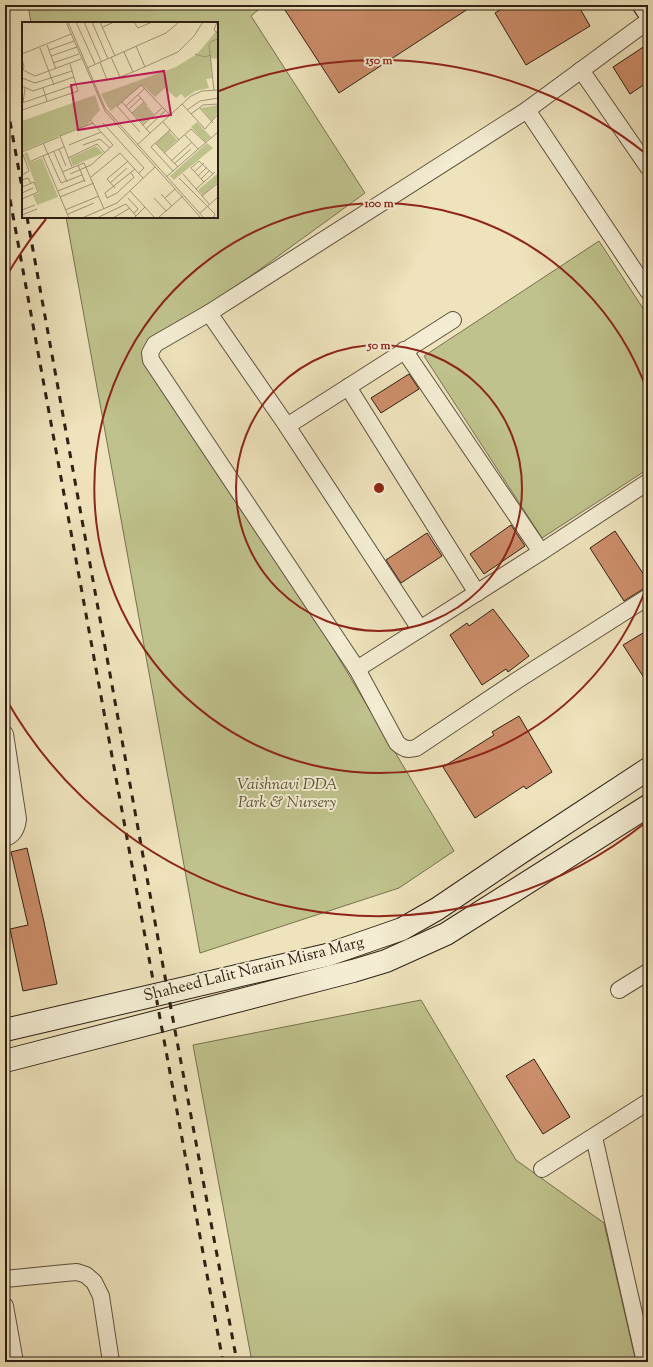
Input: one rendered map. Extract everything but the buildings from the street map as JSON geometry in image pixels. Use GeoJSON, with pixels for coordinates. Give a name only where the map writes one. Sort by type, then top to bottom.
{"type":"FeatureCollection","features":[{"type":"Feature","properties":{"kind":"street"},"geometry":{"type":"LineString","coordinates":[[644,5],[648,11]]}},
{"type":"Feature","properties":{"kind":"street"},"geometry":{"type":"LineString","coordinates":[[648,21],[527,110],[209,313],[155,344],[150,353],[151,360],[356,669],[397,743],[403,748],[409,750],[416,748],[516,681],[648,597]]}},
{"type":"Feature","properties":{"kind":"street"},"geometry":{"type":"LineString","coordinates":[[581,70],[648,167]]}},
{"type":"Feature","properties":{"kind":"street"},"geometry":{"type":"LineString","coordinates":[[527,110],[648,291]]}},
{"type":"Feature","properties":{"kind":"street"},"geometry":{"type":"LineString","coordinates":[[209,313],[287,426],[420,629]]}},
{"type":"Feature","properties":{"kind":"street"},"geometry":{"type":"LineString","coordinates":[[287,426],[453,320]]}},
{"type":"Feature","properties":{"kind":"street"},"geometry":{"type":"LineString","coordinates":[[404,350],[541,552]]}},
{"type":"Feature","properties":{"kind":"street"},"geometry":{"type":"LineString","coordinates":[[348,387],[477,593]]}},
{"type":"Feature","properties":{"kind":"street"},"geometry":{"type":"LineString","coordinates":[[356,669],[477,593],[648,482]]}},
{"type":"Feature","properties":{"kind":"street"},"geometry":{"type":"LineString","coordinates":[[5,734],[18,818],[17,827],[10,836],[5,838]]}},
{"type":"Feature","properties":{"kind":"street","name":"Shaheed Lalit Narain Misra Marg"},"geometry":{"type":"LineString","coordinates":[[5,1030],[327,955],[402,929],[437,909],[520,852],[648,768]]}},
{"type":"Feature","properties":{"kind":"street","name":"Shaheed Lalit Narain Misra Marg"},"geometry":{"type":"LineString","coordinates":[[5,1061],[346,973],[386,961],[446,934],[648,806]]}},
{"type":"Feature","properties":{"kind":"street"},"geometry":{"type":"LineString","coordinates":[[619,990],[648,972]]}},
{"type":"Feature","properties":{"kind":"street"},"geometry":{"type":"LineString","coordinates":[[542,1169],[648,1102]]}},
{"type":"Feature","properties":{"kind":"street"},"geometry":{"type":"LineString","coordinates":[[594,1137],[645,1362]]}},
{"type":"Feature","properties":{"kind":"street"},"geometry":{"type":"LineString","coordinates":[[5,1279],[77,1272],[86,1275],[94,1282],[101,1296],[112,1362]]}},
{"type":"Feature","properties":{"kind":"street"},"geometry":{"type":"LineString","coordinates":[[5,1306],[16,1362]]}},
{"type":"Feature","properties":{"kind":"green space","name":"Vaishnavi DDA Park & Nursery"},"geometry":{"type":"Polygon","coordinates":[[[28,5],[264,5],[251,16],[365,193],[153,347],[454,851],[399,888],[200,953],[66,218],[218,218],[218,22],[31,22],[28,5]]]}},
{"type":"Feature","properties":{"kind":"green space"},"geometry":{"type":"Polygon","coordinates":[[[599,241],[648,316],[648,469],[542,538],[424,356],[599,241]]]}},
{"type":"Feature","properties":{"kind":"green space"},"geometry":{"type":"Polygon","coordinates":[[[421,1000],[516,1160],[604,1223],[636,1362],[252,1362],[193,1045],[421,1000]]]}},
{"type":"Feature","properties":{"kind":"railway"},"geometry":{"type":"LineString","coordinates":[[5,94],[22,188]]}},
{"type":"Feature","properties":{"kind":"railway"},"geometry":{"type":"LineString","coordinates":[[5,172],[223,1362]]}},
{"type":"Feature","properties":{"kind":"railway"},"geometry":{"type":"LineString","coordinates":[[27,218],[163,966],[237,1362]]}}]}
